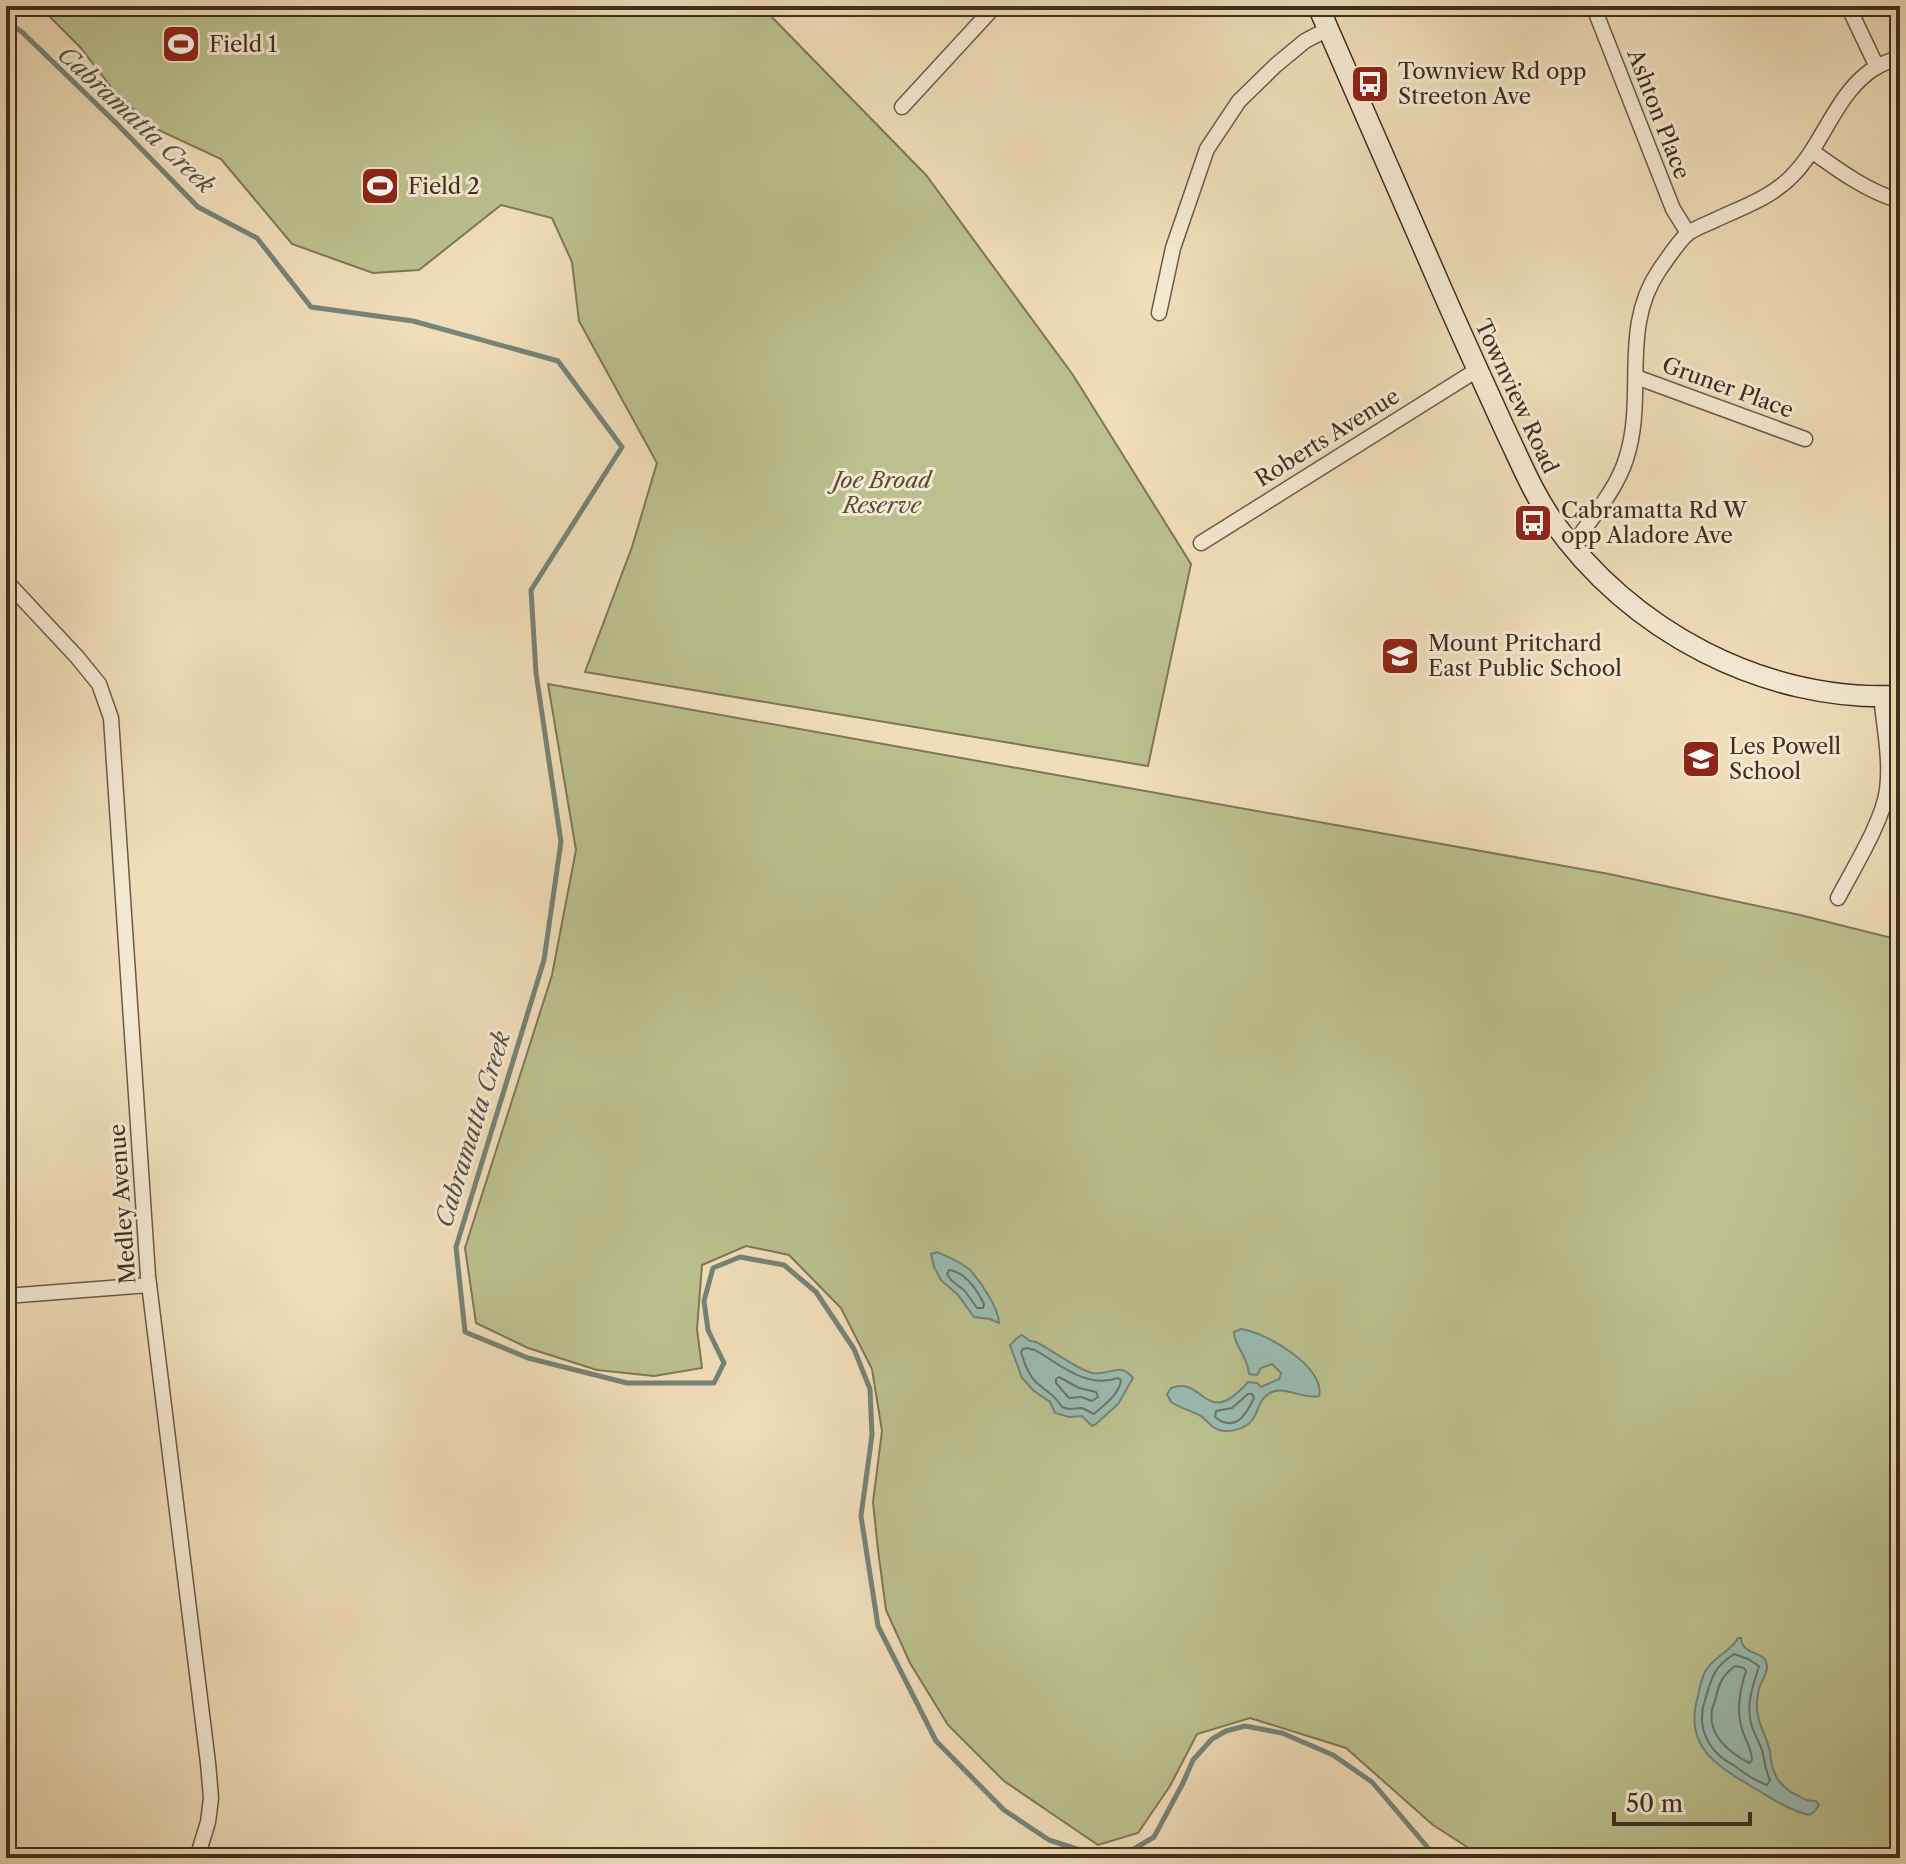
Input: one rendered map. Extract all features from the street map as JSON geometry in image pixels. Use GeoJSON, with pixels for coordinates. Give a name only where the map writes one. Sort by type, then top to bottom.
{"type":"FeatureCollection","features":[{"type":"Feature","properties":{"kind":"street"},"geometry":{"type":"LineString","coordinates":[[902,107],[995,6]]}},
{"type":"Feature","properties":{"kind":"street","name":"Townview Road"},"geometry":{"type":"LineString","coordinates":[[1318,6],[1477,370],[1533,490],[1572,547],[1621,596],[1650,619],[1711,656],[1779,682],[1847,695],[1890,696]]}},
{"type":"Feature","properties":{"kind":"street"},"geometry":{"type":"LineString","coordinates":[[1848,6],[1877,67]]}},
{"type":"Feature","properties":{"kind":"street","name":"Ashton Place"},"geometry":{"type":"LineString","coordinates":[[1594,8],[1673,209],[1688,233]]}},
{"type":"Feature","properties":{"kind":"street"},"geometry":{"type":"LineString","coordinates":[[1159,313],[1173,248],[1207,149],[1239,101],[1266,74],[1305,41],[1328,29]]}},
{"type":"Feature","properties":{"kind":"street"},"geometry":{"type":"LineString","coordinates":[[1572,547],[1615,483],[1626,459],[1634,410],[1638,322],[1657,272],[1688,233],[1769,194],[1791,177],[1813,152],[1855,84],[1877,67],[1900,57]]}},
{"type":"Feature","properties":{"kind":"street"},"geometry":{"type":"LineString","coordinates":[[1813,152],[1860,185],[1900,201]]}},
{"type":"Feature","properties":{"kind":"street","name":"Roberts Avenue"},"geometry":{"type":"LineString","coordinates":[[1201,543],[1477,370]]}},
{"type":"Feature","properties":{"kind":"street","name":"Gruner Place"},"geometry":{"type":"LineString","coordinates":[[1636,377],[1805,439]]}},
{"type":"Feature","properties":{"kind":"street","name":"Medley Avenue"},"geometry":{"type":"LineString","coordinates":[[6,581],[99,684],[111,718],[149,1285],[211,1798],[208,1822],[197,1858]]}},
{"type":"Feature","properties":{"kind":"street"},"geometry":{"type":"LineString","coordinates":[[1838,898],[1882,811],[1887,791],[1890,696]]}},
{"type":"Feature","properties":{"kind":"street"},"geometry":{"type":"LineString","coordinates":[[6,1296],[149,1285]]}},
{"type":"Feature","properties":{"kind":"green space","name":"Joe Broad Reserve"},"geometry":{"type":"Polygon","coordinates":[[[39,6],[761,6],[926,175],[1073,375],[1191,564],[1148,766],[585,672],[632,547],[657,463],[579,321],[572,262],[552,218],[501,205],[419,270],[373,273],[292,244],[221,159],[150,126],[39,6]]]}},
{"type":"Feature","properties":{"kind":"green space"},"geometry":{"type":"Polygon","coordinates":[[[548,684],[1609,874],[1900,940],[1900,1858],[1636,1858],[1628,1852],[1475,1852],[1433,1825],[1346,1748],[1250,1718],[1197,1734],[1170,1786],[1138,1833],[1098,1845],[1004,1781],[948,1725],[910,1663],[886,1610],[878,1550],[873,1502],[882,1431],[872,1369],[841,1308],[789,1255],[746,1246],[702,1265],[697,1329],[702,1368],[654,1376],[597,1370],[528,1348],[476,1323],[465,1248],[552,975],[576,850],[548,684]]]}},
{"type":"Feature","properties":{"kind":"water"},"geometry":{"type":"Polygon","coordinates":[[[937,1252],[972,1272],[993,1304],[999,1323],[974,1317],[958,1295],[941,1280],[931,1254],[937,1252]]]}},
{"type":"Feature","properties":{"kind":"water"},"geometry":{"type":"Polygon","coordinates":[[[1241,1329],[1278,1344],[1304,1363],[1319,1385],[1319,1396],[1282,1391],[1270,1393],[1261,1401],[1250,1423],[1223,1431],[1171,1402],[1167,1394],[1171,1388],[1182,1386],[1214,1402],[1223,1402],[1248,1382],[1261,1387],[1279,1379],[1281,1373],[1272,1364],[1261,1368],[1257,1375],[1249,1374],[1234,1337],[1234,1332],[1241,1329]]]}},
{"type":"Feature","properties":{"kind":"water"},"geometry":{"type":"Polygon","coordinates":[[[1022,1335],[1086,1371],[1124,1370],[1133,1378],[1118,1404],[1092,1426],[1082,1416],[1069,1417],[1055,1413],[1050,1402],[1022,1378],[1010,1345],[1022,1335]]]}},
{"type":"Feature","properties":{"kind":"water"},"geometry":{"type":"Polygon","coordinates":[[[1738,1638],[1746,1648],[1766,1661],[1757,1701],[1759,1720],[1770,1750],[1774,1773],[1780,1782],[1793,1793],[1819,1805],[1809,1815],[1781,1804],[1727,1771],[1699,1741],[1695,1714],[1702,1677],[1712,1662],[1738,1638]]]}},
{"type":"Feature","properties":{"kind":"waterway","name":"Cabramatta Creek"},"geometry":{"type":"LineString","coordinates":[[6,21],[22,32],[116,123],[198,207],[257,238],[311,307],[413,321],[558,361],[622,447],[531,590],[536,673],[561,842],[544,960],[456,1247],[465,1332],[528,1358],[627,1383],[714,1383],[724,1363],[708,1330],[704,1301],[713,1268],[740,1257],[784,1265],[816,1292],[854,1349],[870,1389],[872,1435],[861,1516],[878,1626],[936,1741],[1004,1810],[1049,1840],[1102,1857],[1129,1852],[1154,1837],[1193,1760],[1212,1739],[1245,1726],[1282,1733],[1333,1755],[1372,1782],[1429,1849],[1449,1858]]}},
{"type":"Feature","properties":{"kind":"place","name":"Field 1"},"geometry":{"type":"Point","coordinates":[181,44]}},
{"type":"Feature","properties":{"kind":"place","name":"Townview Rd opp Streeton Ave"},"geometry":{"type":"Point","coordinates":[1370,84]}},
{"type":"Feature","properties":{"kind":"place","name":"Field 2"},"geometry":{"type":"Point","coordinates":[380,186]}},
{"type":"Feature","properties":{"kind":"place","name":"Cabramatta Rd W opp Aladore Ave"},"geometry":{"type":"Point","coordinates":[1533,523]}},
{"type":"Feature","properties":{"kind":"place","name":"Mount Pritchard East Public School"},"geometry":{"type":"Point","coordinates":[1400,656]}},
{"type":"Feature","properties":{"kind":"place","name":"Les Powell School"},"geometry":{"type":"Point","coordinates":[1701,759]}}]}
